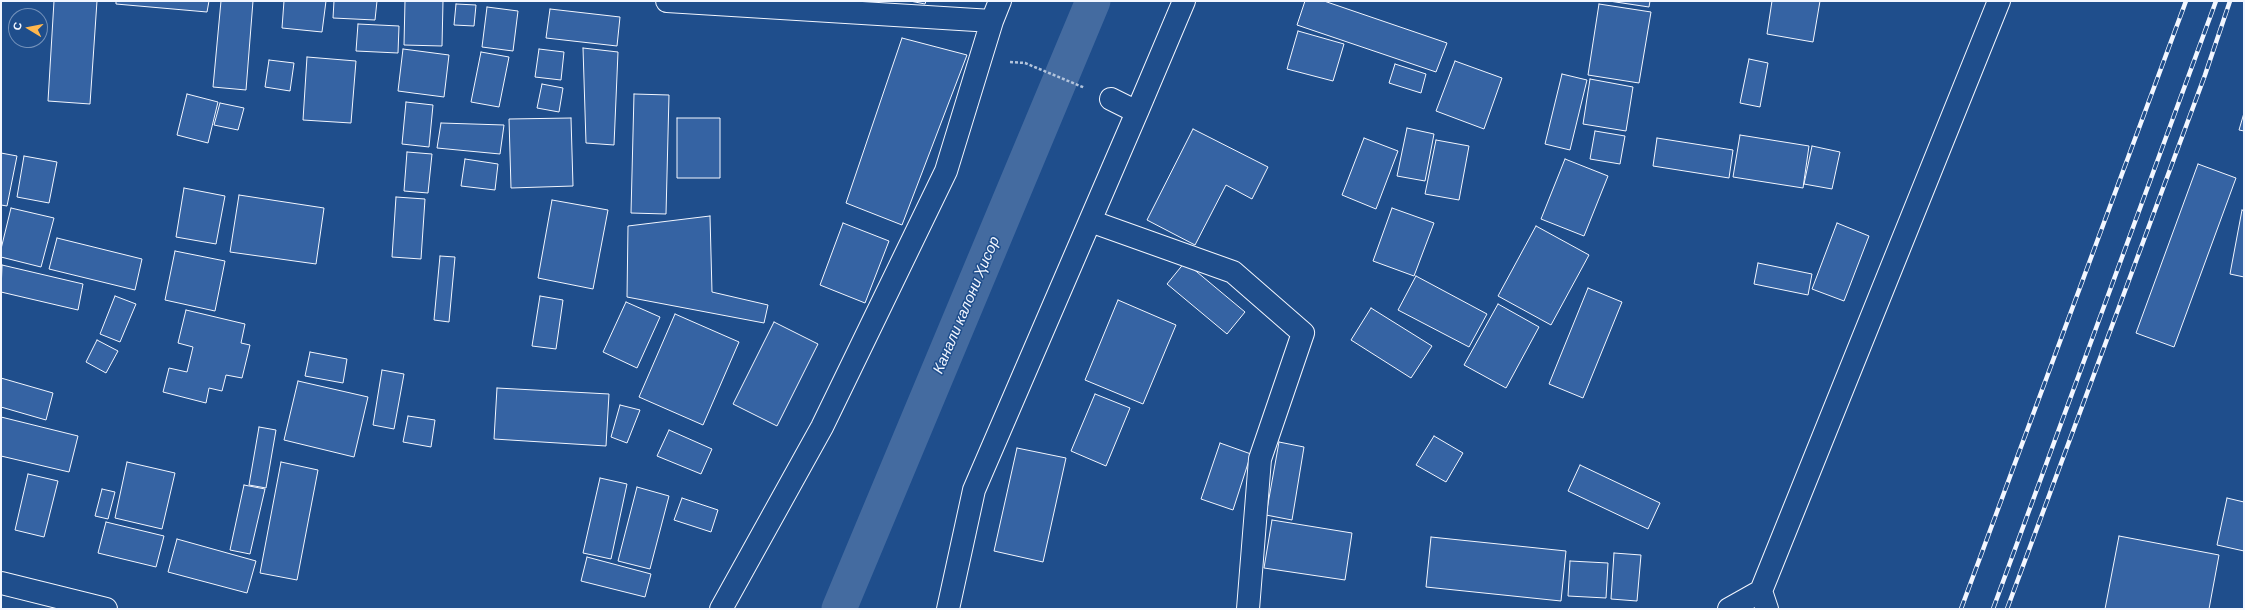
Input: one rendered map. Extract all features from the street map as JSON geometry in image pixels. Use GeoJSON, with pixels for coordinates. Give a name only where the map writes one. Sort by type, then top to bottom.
{"type":"FeatureCollection","features":[{"type":"Feature","properties":{"kind":"street"},"geometry":{"type":"LineString","coordinates":[[666,1],[992,21]]}},
{"type":"Feature","properties":{"kind":"street"},"geometry":{"type":"LineString","coordinates":[[721,609],[822,428],[946,171],[992,21],[1000,1]]}},
{"type":"Feature","properties":{"kind":"street"},"geometry":{"type":"LineString","coordinates":[[948,609],[974,490],[1184,1]]}},
{"type":"Feature","properties":{"kind":"street"},"geometry":{"type":"LineString","coordinates":[[1729,609],[1764,600],[1999,1]]}},
{"type":"Feature","properties":{"kind":"street"},"geometry":{"type":"LineString","coordinates":[[1111,99],[1137,112]]}},
{"type":"Feature","properties":{"kind":"street"},"geometry":{"type":"LineString","coordinates":[[1090,221],[1233,272],[1303,333],[1260,459],[1248,609]]}},
{"type":"Feature","properties":{"kind":"street"},"geometry":{"type":"LineString","coordinates":[[1,583],[106,609]]}},
{"type":"Feature","properties":{"kind":"path"},"geometry":{"type":"LineString","coordinates":[[1024,63],[1111,99]]}},
{"type":"Feature","properties":{"kind":"building"},"geometry":{"type":"Polygon","coordinates":[[[54,1],[97,1],[90,104],[48,101],[54,1]]]}},
{"type":"Feature","properties":{"kind":"building"},"geometry":{"type":"Polygon","coordinates":[[[116,1],[209,1],[207,12],[116,4],[116,1]]]}},
{"type":"Feature","properties":{"kind":"building"},"geometry":{"type":"Polygon","coordinates":[[[221,1],[253,1],[246,90],[213,87],[221,1]]]}},
{"type":"Feature","properties":{"kind":"building"},"geometry":{"type":"Polygon","coordinates":[[[284,1],[326,1],[322,32],[282,28],[284,1]]]}},
{"type":"Feature","properties":{"kind":"building"},"geometry":{"type":"Polygon","coordinates":[[[334,1],[377,1],[375,20],[333,18],[334,1]]]}},
{"type":"Feature","properties":{"kind":"building"},"geometry":{"type":"Polygon","coordinates":[[[405,1],[443,1],[442,46],[404,45],[405,1]]]}},
{"type":"Feature","properties":{"kind":"building"},"geometry":{"type":"Polygon","coordinates":[[[910,1],[926,1],[925,4],[910,1]]]}},
{"type":"Feature","properties":{"kind":"building"},"geometry":{"type":"Polygon","coordinates":[[[1305,1],[1324,1],[1447,43],[1436,72],[1297,25],[1305,1]]]}},
{"type":"Feature","properties":{"kind":"building"},"geometry":{"type":"Polygon","coordinates":[[[1609,1],[1650,1],[1649,7],[1609,1]]]}},
{"type":"Feature","properties":{"kind":"building"},"geometry":{"type":"Polygon","coordinates":[[[1772,1],[1820,1],[1813,42],[1767,34],[1772,1]]]}},
{"type":"Feature","properties":{"kind":"building"},"geometry":{"type":"Polygon","coordinates":[[[456,4],[476,5],[474,26],[454,25],[456,4]]]}},
{"type":"Feature","properties":{"kind":"building"},"geometry":{"type":"Polygon","coordinates":[[[1599,4],[1651,12],[1639,83],[1588,75],[1599,4]]]}},
{"type":"Feature","properties":{"kind":"building"},"geometry":{"type":"Polygon","coordinates":[[[487,7],[518,11],[513,51],[482,47],[487,7]]]}},
{"type":"Feature","properties":{"kind":"building"},"geometry":{"type":"Polygon","coordinates":[[[550,9],[620,17],[617,46],[546,38],[550,9]]]}},
{"type":"Feature","properties":{"kind":"building"},"geometry":{"type":"Polygon","coordinates":[[[358,24],[399,26],[398,53],[356,51],[358,24]]]}},
{"type":"Feature","properties":{"kind":"building"},"geometry":{"type":"Polygon","coordinates":[[[1298,31],[1344,44],[1333,81],[1287,69],[1298,31]]]}},
{"type":"Feature","properties":{"kind":"building"},"geometry":{"type":"Polygon","coordinates":[[[902,38],[967,55],[902,225],[846,203],[902,38]]]}},
{"type":"Feature","properties":{"kind":"building"},"geometry":{"type":"Polygon","coordinates":[[[583,48],[618,52],[614,145],[586,143],[583,48]]]}},
{"type":"Feature","properties":{"kind":"building"},"geometry":{"type":"Polygon","coordinates":[[[403,49],[449,55],[444,97],[398,91],[403,49]]]}},
{"type":"Feature","properties":{"kind":"building"},"geometry":{"type":"Polygon","coordinates":[[[539,49],[564,52],[561,80],[535,77],[539,49]]]}},
{"type":"Feature","properties":{"kind":"building"},"geometry":{"type":"Polygon","coordinates":[[[481,52],[509,57],[499,107],[471,102],[481,52]]]}},
{"type":"Feature","properties":{"kind":"building"},"geometry":{"type":"Polygon","coordinates":[[[307,57],[356,61],[351,123],[303,120],[307,57]]]}},
{"type":"Feature","properties":{"kind":"building"},"geometry":{"type":"Polygon","coordinates":[[[1749,59],[1768,63],[1760,107],[1740,103],[1749,59]]]}},
{"type":"Feature","properties":{"kind":"building"},"geometry":{"type":"Polygon","coordinates":[[[269,60],[294,63],[290,91],[265,87],[269,60]]]}},
{"type":"Feature","properties":{"kind":"building"},"geometry":{"type":"Polygon","coordinates":[[[1455,61],[1502,78],[1484,129],[1436,111],[1455,61]]]}},
{"type":"Feature","properties":{"kind":"building"},"geometry":{"type":"Polygon","coordinates":[[[1395,64],[1426,74],[1421,93],[1389,83],[1395,64]]]}},
{"type":"Feature","properties":{"kind":"building"},"geometry":{"type":"Polygon","coordinates":[[[1562,74],[1587,80],[1570,150],[1545,144],[1562,74]]]}},
{"type":"Feature","properties":{"kind":"building"},"geometry":{"type":"Polygon","coordinates":[[[1590,79],[1633,87],[1626,131],[1583,124],[1590,79]]]}},
{"type":"Feature","properties":{"kind":"building"},"geometry":{"type":"Polygon","coordinates":[[[542,84],[563,88],[559,112],[537,108],[542,84]]]}},
{"type":"Feature","properties":{"kind":"building"},"geometry":{"type":"Polygon","coordinates":[[[187,94],[218,102],[208,143],[177,135],[187,94]]]}},
{"type":"Feature","properties":{"kind":"building"},"geometry":{"type":"Polygon","coordinates":[[[634,94],[669,95],[666,214],[631,213],[634,94]]]}},
{"type":"Feature","properties":{"kind":"building"},"geometry":{"type":"Polygon","coordinates":[[[406,102],[433,105],[429,147],[402,144],[406,102]]]}},
{"type":"Feature","properties":{"kind":"building"},"geometry":{"type":"Polygon","coordinates":[[[220,103],[244,108],[238,130],[214,125],[220,103]]]}},
{"type":"Feature","properties":{"kind":"building"},"geometry":{"type":"Polygon","coordinates":[[[2244,113],[2244,131],[2239,130],[2244,113]]]}},
{"type":"Feature","properties":{"kind":"building"},"geometry":{"type":"Polygon","coordinates":[[[571,118],[573,186],[511,188],[509,119],[571,118]]]}},
{"type":"Feature","properties":{"kind":"building"},"geometry":{"type":"Polygon","coordinates":[[[677,118],[720,118],[720,178],[677,178],[677,118]]]}},
{"type":"Feature","properties":{"kind":"building"},"geometry":{"type":"Polygon","coordinates":[[[441,123],[504,125],[500,154],[437,148],[441,123]]]}},
{"type":"Feature","properties":{"kind":"building"},"geometry":{"type":"Polygon","coordinates":[[[1407,128],[1434,134],[1425,181],[1397,176],[1407,128]]]}},
{"type":"Feature","properties":{"kind":"building"},"geometry":{"type":"Polygon","coordinates":[[[1193,129],[1268,167],[1252,199],[1226,185],[1195,245],[1147,220],[1193,129]]]}},
{"type":"Feature","properties":{"kind":"building"},"geometry":{"type":"Polygon","coordinates":[[[1595,131],[1625,136],[1620,164],[1590,159],[1595,131]]]}},
{"type":"Feature","properties":{"kind":"building"},"geometry":{"type":"Polygon","coordinates":[[[1740,135],[1809,146],[1803,188],[1733,177],[1740,135]]]}},
{"type":"Feature","properties":{"kind":"building"},"geometry":{"type":"Polygon","coordinates":[[[1364,138],[1398,151],[1376,209],[1342,195],[1364,138]]]}},
{"type":"Feature","properties":{"kind":"building"},"geometry":{"type":"Polygon","coordinates":[[[1657,138],[1733,150],[1729,178],[1653,166],[1657,138]]]}},
{"type":"Feature","properties":{"kind":"building"},"geometry":{"type":"Polygon","coordinates":[[[1436,140],[1469,146],[1459,200],[1425,194],[1436,140]]]}},
{"type":"Feature","properties":{"kind":"building"},"geometry":{"type":"Polygon","coordinates":[[[1812,146],[1840,152],[1832,189],[1804,184],[1812,146]]]}},
{"type":"Feature","properties":{"kind":"building"},"geometry":{"type":"Polygon","coordinates":[[[407,152],[432,154],[428,193],[404,191],[407,152]]]}},
{"type":"Feature","properties":{"kind":"building"},"geometry":{"type":"Polygon","coordinates":[[[1,153],[17,156],[7,206],[1,205],[1,153]]]}},
{"type":"Feature","properties":{"kind":"building"},"geometry":{"type":"Polygon","coordinates":[[[24,156],[57,162],[49,203],[17,197],[24,156]]]}},
{"type":"Feature","properties":{"kind":"building"},"geometry":{"type":"Polygon","coordinates":[[[465,159],[498,164],[495,190],[461,186],[465,159]]]}},
{"type":"Feature","properties":{"kind":"building"},"geometry":{"type":"Polygon","coordinates":[[[1565,159],[1608,176],[1584,236],[1541,219],[1565,159]]]}},
{"type":"Feature","properties":{"kind":"building"},"geometry":{"type":"Polygon","coordinates":[[[2198,164],[2236,178],[2174,347],[2136,333],[2198,164]]]}},
{"type":"Feature","properties":{"kind":"building"},"geometry":{"type":"Polygon","coordinates":[[[184,188],[225,196],[216,244],[176,237],[184,188]]]}},
{"type":"Feature","properties":{"kind":"building"},"geometry":{"type":"Polygon","coordinates":[[[239,195],[324,208],[316,264],[230,252],[239,195]]]}},
{"type":"Feature","properties":{"kind":"building"},"geometry":{"type":"Polygon","coordinates":[[[396,197],[425,199],[421,259],[392,257],[396,197]]]}},
{"type":"Feature","properties":{"kind":"building"},"geometry":{"type":"Polygon","coordinates":[[[552,200],[608,210],[593,289],[538,278],[552,200]]]}},
{"type":"Feature","properties":{"kind":"building"},"geometry":{"type":"Polygon","coordinates":[[[11,208],[54,218],[41,267],[1,257],[1,249],[11,208]]]}},
{"type":"Feature","properties":{"kind":"building"},"geometry":{"type":"Polygon","coordinates":[[[1392,208],[1434,223],[1414,276],[1373,261],[1392,208]]]}},
{"type":"Feature","properties":{"kind":"building"},"geometry":{"type":"Polygon","coordinates":[[[2242,210],[2244,211],[2244,277],[2230,274],[2242,210]]]}},
{"type":"Feature","properties":{"kind":"building"},"geometry":{"type":"Polygon","coordinates":[[[710,216],[712,292],[768,305],[764,323],[627,297],[628,226],[710,216]]]}},
{"type":"Feature","properties":{"kind":"building"},"geometry":{"type":"Polygon","coordinates":[[[843,223],[889,241],[865,303],[820,285],[843,223]]]}},
{"type":"Feature","properties":{"kind":"building"},"geometry":{"type":"Polygon","coordinates":[[[1837,223],[1869,236],[1844,301],[1812,289],[1837,223]]]}},
{"type":"Feature","properties":{"kind":"building"},"geometry":{"type":"Polygon","coordinates":[[[1536,226],[1589,255],[1551,325],[1498,296],[1536,226]]]}},
{"type":"Feature","properties":{"kind":"building"},"geometry":{"type":"Polygon","coordinates":[[[57,238],[142,259],[135,290],[49,269],[57,238]]]}},
{"type":"Feature","properties":{"kind":"building"},"geometry":{"type":"Polygon","coordinates":[[[175,251],[225,261],[215,311],[165,300],[175,251]]]}},
{"type":"Feature","properties":{"kind":"building"},"geometry":{"type":"Polygon","coordinates":[[[440,256],[455,257],[449,322],[434,320],[440,256]]]}},
{"type":"Feature","properties":{"kind":"building"},"geometry":{"type":"Polygon","coordinates":[[[1185,262],[1245,312],[1227,334],[1167,284],[1185,262]]]}},
{"type":"Feature","properties":{"kind":"building"},"geometry":{"type":"Polygon","coordinates":[[[1758,263],[1812,274],[1808,295],[1754,284],[1758,263]]]}},
{"type":"Feature","properties":{"kind":"building"},"geometry":{"type":"Polygon","coordinates":[[[2,265],[83,284],[78,310],[1,292],[2,265]]]}},
{"type":"Feature","properties":{"kind":"building"},"geometry":{"type":"Polygon","coordinates":[[[1416,276],[1487,314],[1469,347],[1398,310],[1416,276]]]}},
{"type":"Feature","properties":{"kind":"building"},"geometry":{"type":"Polygon","coordinates":[[[1588,288],[1622,302],[1583,398],[1549,384],[1588,288]]]}},
{"type":"Feature","properties":{"kind":"building"},"geometry":{"type":"Polygon","coordinates":[[[115,296],[136,304],[120,342],[100,334],[115,296]]]}},
{"type":"Feature","properties":{"kind":"building"},"geometry":{"type":"Polygon","coordinates":[[[540,296],[563,300],[556,349],[532,346],[540,296]]]}},
{"type":"Feature","properties":{"kind":"building"},"geometry":{"type":"Polygon","coordinates":[[[1118,300],[1176,325],[1143,404],[1085,380],[1118,300]]]}},
{"type":"Feature","properties":{"kind":"building"},"geometry":{"type":"Polygon","coordinates":[[[626,302],[660,317],[637,368],[603,352],[626,302]]]}},
{"type":"Feature","properties":{"kind":"building"},"geometry":{"type":"Polygon","coordinates":[[[1498,304],[1539,327],[1506,388],[1464,365],[1498,304]]]}},
{"type":"Feature","properties":{"kind":"building"},"geometry":{"type":"Polygon","coordinates":[[[1371,308],[1432,346],[1411,378],[1351,340],[1371,308]]]}},
{"type":"Feature","properties":{"kind":"building"},"geometry":{"type":"Polygon","coordinates":[[[186,310],[245,324],[241,343],[250,345],[242,378],[226,375],[222,391],[209,388],[206,403],[163,392],[169,368],[187,372],[193,347],[178,343],[186,310]]]}},
{"type":"Feature","properties":{"kind":"building"},"geometry":{"type":"Polygon","coordinates":[[[675,314],[739,342],[703,425],[639,397],[675,314]]]}},
{"type":"Feature","properties":{"kind":"building"},"geometry":{"type":"Polygon","coordinates":[[[774,322],[818,344],[777,426],[733,404],[774,322]]]}},
{"type":"Feature","properties":{"kind":"building"},"geometry":{"type":"Polygon","coordinates":[[[97,340],[118,351],[106,373],[86,362],[97,340]]]}},
{"type":"Feature","properties":{"kind":"building"},"geometry":{"type":"Polygon","coordinates":[[[310,352],[347,359],[343,383],[305,376],[310,352]]]}},
{"type":"Feature","properties":{"kind":"building"},"geometry":{"type":"Polygon","coordinates":[[[382,370],[404,374],[394,429],[373,425],[382,370]]]}},
{"type":"Feature","properties":{"kind":"building"},"geometry":{"type":"Polygon","coordinates":[[[1,378],[53,393],[46,420],[1,407],[1,378]]]}},
{"type":"Feature","properties":{"kind":"building"},"geometry":{"type":"Polygon","coordinates":[[[298,381],[368,397],[354,457],[284,440],[298,381]]]}},
{"type":"Feature","properties":{"kind":"building"},"geometry":{"type":"Polygon","coordinates":[[[497,388],[609,394],[606,446],[494,439],[497,388]]]}},
{"type":"Feature","properties":{"kind":"building"},"geometry":{"type":"Polygon","coordinates":[[[1095,394],[1130,408],[1106,466],[1071,451],[1095,394]]]}},
{"type":"Feature","properties":{"kind":"building"},"geometry":{"type":"Polygon","coordinates":[[[620,405],[640,410],[627,443],[611,437],[620,405]]]}},
{"type":"Feature","properties":{"kind":"building"},"geometry":{"type":"Polygon","coordinates":[[[408,416],[435,420],[431,447],[403,442],[408,416]]]}},
{"type":"Feature","properties":{"kind":"building"},"geometry":{"type":"Polygon","coordinates":[[[1,417],[78,436],[69,472],[1,456],[1,417]]]}},
{"type":"Feature","properties":{"kind":"building"},"geometry":{"type":"Polygon","coordinates":[[[259,427],[276,430],[266,488],[249,485],[259,427]]]}},
{"type":"Feature","properties":{"kind":"building"},"geometry":{"type":"Polygon","coordinates":[[[669,430],[712,449],[701,474],[657,456],[669,430]]]}},
{"type":"Feature","properties":{"kind":"building"},"geometry":{"type":"Polygon","coordinates":[[[1434,436],[1463,453],[1446,482],[1416,465],[1434,436]]]}},
{"type":"Feature","properties":{"kind":"building"},"geometry":{"type":"Polygon","coordinates":[[[1279,442],[1304,447],[1292,520],[1266,515],[1279,442]]]}},
{"type":"Feature","properties":{"kind":"building"},"geometry":{"type":"Polygon","coordinates":[[[1220,443],[1251,454],[1233,510],[1201,499],[1220,443]]]}},
{"type":"Feature","properties":{"kind":"building"},"geometry":{"type":"Polygon","coordinates":[[[1017,448],[1066,458],[1043,562],[994,551],[1017,448]]]}},
{"type":"Feature","properties":{"kind":"building"},"geometry":{"type":"Polygon","coordinates":[[[127,462],[175,473],[162,529],[115,518],[127,462]]]}},
{"type":"Feature","properties":{"kind":"building"},"geometry":{"type":"Polygon","coordinates":[[[281,462],[318,470],[297,580],[260,573],[281,462]]]}},
{"type":"Feature","properties":{"kind":"building"},"geometry":{"type":"Polygon","coordinates":[[[1580,465],[1660,503],[1648,529],[1568,491],[1580,465]]]}},
{"type":"Feature","properties":{"kind":"building"},"geometry":{"type":"Polygon","coordinates":[[[28,474],[58,481],[44,537],[15,530],[28,474]]]}},
{"type":"Feature","properties":{"kind":"building"},"geometry":{"type":"Polygon","coordinates":[[[600,478],[627,484],[611,559],[583,553],[600,478]]]}},
{"type":"Feature","properties":{"kind":"building"},"geometry":{"type":"Polygon","coordinates":[[[244,485],[265,489],[250,554],[230,550],[244,485]]]}},
{"type":"Feature","properties":{"kind":"building"},"geometry":{"type":"Polygon","coordinates":[[[637,487],[669,496],[650,569],[618,561],[637,487]]]}},
{"type":"Feature","properties":{"kind":"building"},"geometry":{"type":"Polygon","coordinates":[[[102,489],[115,492],[108,519],[95,516],[102,489]]]}},
{"type":"Feature","properties":{"kind":"building"},"geometry":{"type":"Polygon","coordinates":[[[682,498],[718,510],[711,532],[674,520],[682,498]]]}},
{"type":"Feature","properties":{"kind":"building"},"geometry":{"type":"Polygon","coordinates":[[[2227,498],[2244,502],[2244,551],[2217,545],[2227,498]]]}},
{"type":"Feature","properties":{"kind":"building"},"geometry":{"type":"Polygon","coordinates":[[[1272,520],[1352,533],[1345,580],[1264,568],[1272,520]]]}},
{"type":"Feature","properties":{"kind":"building"},"geometry":{"type":"Polygon","coordinates":[[[106,522],[164,536],[156,567],[98,553],[106,522]]]}},
{"type":"Feature","properties":{"kind":"building"},"geometry":{"type":"Polygon","coordinates":[[[2119,536],[2219,555],[2209,609],[2105,609],[2119,536]]]}},
{"type":"Feature","properties":{"kind":"building"},"geometry":{"type":"Polygon","coordinates":[[[1431,537],[1566,551],[1561,601],[1426,587],[1431,537]]]}},
{"type":"Feature","properties":{"kind":"building"},"geometry":{"type":"Polygon","coordinates":[[[177,539],[256,561],[247,593],[168,572],[177,539]]]}},
{"type":"Feature","properties":{"kind":"building"},"geometry":{"type":"Polygon","coordinates":[[[1614,553],[1641,555],[1637,601],[1611,599],[1614,553]]]}},
{"type":"Feature","properties":{"kind":"building"},"geometry":{"type":"Polygon","coordinates":[[[587,557],[651,574],[645,597],[581,581],[587,557]]]}},
{"type":"Feature","properties":{"kind":"building"},"geometry":{"type":"Polygon","coordinates":[[[1570,561],[1608,563],[1606,598],[1568,596],[1570,561]]]}},
{"type":"Feature","properties":{"kind":"waterway","name":"Канали калони Ҳисор"},"geometry":{"type":"LineString","coordinates":[[839,609],[1093,1]]}},
{"type":"Feature","properties":{"kind":"railway"},"geometry":{"type":"LineString","coordinates":[[1961,609],[2186,1]]}},
{"type":"Feature","properties":{"kind":"railway"},"geometry":{"type":"LineString","coordinates":[[1993,609],[2216,1]]}},
{"type":"Feature","properties":{"kind":"railway"},"geometry":{"type":"LineString","coordinates":[[2007,609],[2205,75],[2230,1]]}}]}
